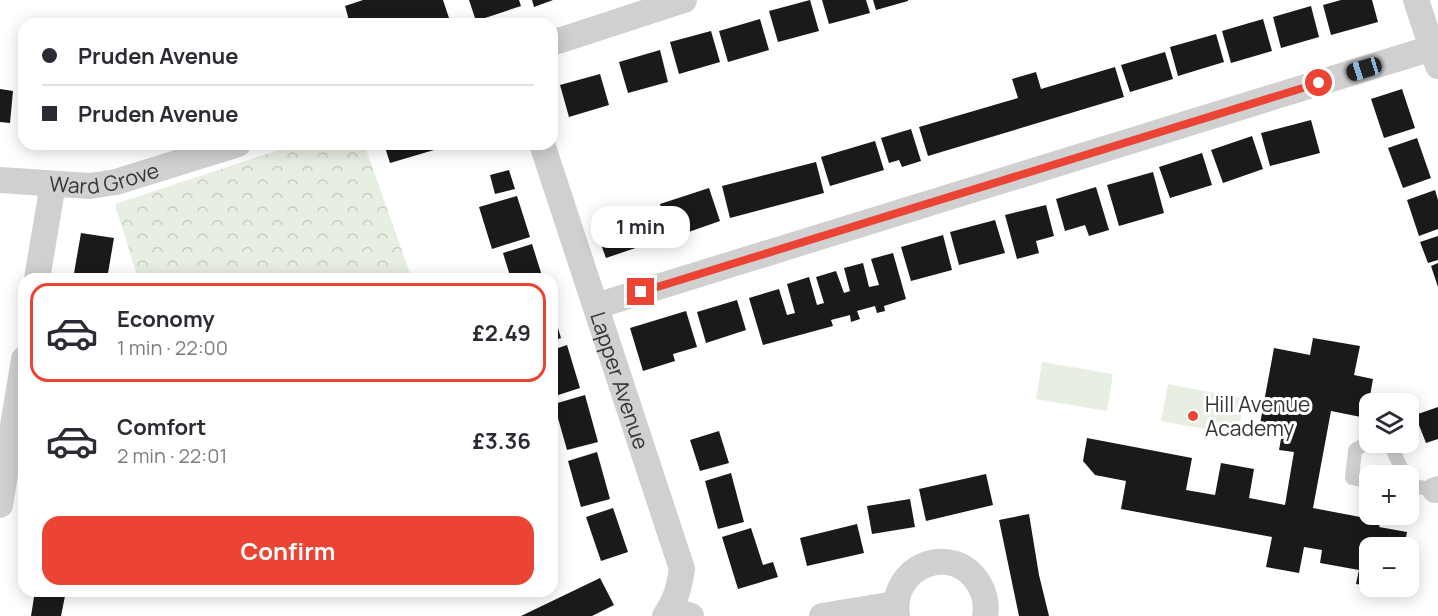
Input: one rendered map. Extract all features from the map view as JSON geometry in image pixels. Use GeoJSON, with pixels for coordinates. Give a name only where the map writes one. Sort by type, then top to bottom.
{"type":"FeatureCollection","features":[{"type":"Feature","properties":{"kind":"street"},"geometry":{"type":"LineString","coordinates":[[558,41],[684,0]]}},
{"type":"Feature","properties":{"kind":"street"},"geometry":{"type":"LineString","coordinates":[[596,306],[1435,57],[1416,0]]}},
{"type":"Feature","properties":{"kind":"street","name":"Ward Grove"},"geometry":{"type":"LineString","coordinates":[[0,180],[90,186],[116,182],[219,150]]}},
{"type":"Feature","properties":{"kind":"street","name":"Lapper Avenue"},"geometry":{"type":"LineString","coordinates":[[544,150],[682,569],[675,614]]}},
{"type":"Feature","properties":{"kind":"street"},"geometry":{"type":"LineString","coordinates":[[38,273],[53,184]]}},
{"type":"Feature","properties":{"kind":"street"},"geometry":{"type":"LineString","coordinates":[[0,505],[18,396]]}},
{"type":"Feature","properties":{"kind":"street"},"geometry":{"type":"LineString","coordinates":[[822,616],[896,610],[900,587],[910,573],[925,564],[943,561],[960,566],[975,577],[984,592],[985,616]]}},
{"type":"Feature","properties":{"kind":"lane"},"geometry":{"type":"LineString","coordinates":[[1359,448],[1355,450],[1352,478],[1359,480]]}},
{"type":"Feature","properties":{"kind":"lane"},"geometry":{"type":"LineString","coordinates":[[1419,485],[1436,490]]}},
{"type":"Feature","properties":{"kind":"green space"},"geometry":{"type":"Polygon","coordinates":[[[279,150],[366,150],[410,273],[136,273],[115,204],[279,150]]]}},
{"type":"Feature","properties":{"kind":"green space"},"geometry":{"type":"Polygon","coordinates":[[[1042,362],[1113,374],[1107,411],[1036,399],[1042,362]]]}},
{"type":"Feature","properties":{"kind":"green space"},"geometry":{"type":"Polygon","coordinates":[[[1168,384],[1245,399],[1237,435],[1161,421],[1168,384]]]}},
{"type":"Feature","properties":{"kind":"building"},"geometry":{"type":"Polygon","coordinates":[[[363,0],[443,0],[449,18],[348,18],[345,6],[363,0]]]}},
{"type":"Feature","properties":{"kind":"building"},"geometry":{"type":"Polygon","coordinates":[[[469,0],[519,0],[521,6],[485,18],[475,18],[469,0]]]}},
{"type":"Feature","properties":{"kind":"building"},"geometry":{"type":"Polygon","coordinates":[[[532,0],[553,0],[534,7],[532,0]]]}},
{"type":"Feature","properties":{"kind":"building"},"geometry":{"type":"Polygon","coordinates":[[[810,0],[819,31],[778,42],[769,11],[810,0]]]}},
{"type":"Feature","properties":{"kind":"building"},"geometry":{"type":"Polygon","coordinates":[[[822,0],[866,0],[870,13],[829,24],[822,0]]]}},
{"type":"Feature","properties":{"kind":"building"},"geometry":{"type":"Polygon","coordinates":[[[873,0],[908,0],[908,1],[876,10],[873,0]]]}},
{"type":"Feature","properties":{"kind":"building"},"geometry":{"type":"Polygon","coordinates":[[[1341,0],[1372,0],[1378,22],[1331,35],[1323,5],[1341,0]]]}},
{"type":"Feature","properties":{"kind":"building"},"geometry":{"type":"Polygon","coordinates":[[[1311,6],[1319,37],[1281,48],[1273,17],[1311,6]]]}},
{"type":"Feature","properties":{"kind":"building"},"geometry":{"type":"Polygon","coordinates":[[[760,19],[769,50],[728,62],[719,31],[760,19]]]}},
{"type":"Feature","properties":{"kind":"building"},"geometry":{"type":"Polygon","coordinates":[[[1263,19],[1272,51],[1231,63],[1222,31],[1263,19]]]}},
{"type":"Feature","properties":{"kind":"building"},"geometry":{"type":"Polygon","coordinates":[[[711,31],[720,62],[679,74],[670,42],[711,31]]]}},
{"type":"Feature","properties":{"kind":"building"},"geometry":{"type":"Polygon","coordinates":[[[1216,34],[1224,62],[1178,76],[1170,47],[1216,34]]]}},
{"type":"Feature","properties":{"kind":"building"},"geometry":{"type":"Polygon","coordinates":[[[660,50],[668,82],[628,93],[619,62],[660,50]]]}},
{"type":"Feature","properties":{"kind":"building"},"geometry":{"type":"Polygon","coordinates":[[[1165,52],[1173,79],[1130,92],[1121,65],[1165,52]]]}},
{"type":"Feature","properties":{"kind":"building"},"geometry":{"type":"Polygon","coordinates":[[[1115,67],[1124,97],[928,156],[919,127],[1018,98],[1012,79],[1036,72],[1041,89],[1115,67]]]}},
{"type":"Feature","properties":{"kind":"building"},"geometry":{"type":"Polygon","coordinates":[[[600,74],[609,105],[569,117],[560,85],[600,74]]]}},
{"type":"Feature","properties":{"kind":"building"},"geometry":{"type":"Polygon","coordinates":[[[0,89],[13,91],[10,123],[0,122],[0,89]]]}},
{"type":"Feature","properties":{"kind":"building"},"geometry":{"type":"Polygon","coordinates":[[[1402,89],[1415,128],[1384,138],[1371,99],[1402,89]]]}},
{"type":"Feature","properties":{"kind":"building"},"geometry":{"type":"Polygon","coordinates":[[[1311,120],[1320,153],[1270,166],[1261,133],[1311,120]]]}},
{"type":"Feature","properties":{"kind":"building"},"geometry":{"type":"Polygon","coordinates":[[[911,129],[921,161],[902,167],[899,160],[889,163],[881,138],[911,129]]]}},
{"type":"Feature","properties":{"kind":"building"},"geometry":{"type":"Polygon","coordinates":[[[1252,136],[1263,169],[1223,183],[1211,150],[1252,136]]]}},
{"type":"Feature","properties":{"kind":"building"},"geometry":{"type":"Polygon","coordinates":[[[1417,138],[1431,178],[1403,188],[1388,148],[1417,138]]]}},
{"type":"Feature","properties":{"kind":"building"},"geometry":{"type":"Polygon","coordinates":[[[875,141],[884,170],[830,186],[821,157],[875,141]]]}},
{"type":"Feature","properties":{"kind":"building"},"geometry":{"type":"Polygon","coordinates":[[[386,150],[434,150],[390,163],[386,150]]]}},
{"type":"Feature","properties":{"kind":"building"},"geometry":{"type":"Polygon","coordinates":[[[1202,153],[1212,185],[1170,198],[1159,167],[1202,153]]]}},
{"type":"Feature","properties":{"kind":"building"},"geometry":{"type":"Polygon","coordinates":[[[816,162],[824,193],[730,218],[722,186],[816,162]]]}},
{"type":"Feature","properties":{"kind":"building"},"geometry":{"type":"Polygon","coordinates":[[[509,170],[515,189],[495,194],[490,175],[509,170]]]}},
{"type":"Feature","properties":{"kind":"building"},"geometry":{"type":"Polygon","coordinates":[[[1153,172],[1164,213],[1119,226],[1107,185],[1153,172]]]}},
{"type":"Feature","properties":{"kind":"building"},"geometry":{"type":"Polygon","coordinates":[[[1096,187],[1109,230],[1089,236],[1085,225],[1065,231],[1056,199],[1096,187]]]}},
{"type":"Feature","properties":{"kind":"building"},"geometry":{"type":"Polygon","coordinates":[[[709,188],[720,221],[680,235],[675,221],[666,223],[660,204],[709,188]]]}},
{"type":"Feature","properties":{"kind":"building"},"geometry":{"type":"Polygon","coordinates":[[[1435,190],[1438,200],[1438,229],[1419,236],[1407,200],[1435,190]]]}},
{"type":"Feature","properties":{"kind":"building"},"geometry":{"type":"Polygon","coordinates":[[[517,196],[530,237],[492,249],[479,207],[517,196]]]}},
{"type":"Feature","properties":{"kind":"building"},"geometry":{"type":"Polygon","coordinates":[[[1046,205],[1054,236],[1036,241],[1039,253],[1017,259],[1005,215],[1046,205]]]}},
{"type":"Feature","properties":{"kind":"building"},"geometry":{"type":"Polygon","coordinates":[[[651,208],[662,239],[606,258],[595,228],[651,208]]]}},
{"type":"Feature","properties":{"kind":"building"},"geometry":{"type":"Polygon","coordinates":[[[995,220],[1005,253],[959,265],[950,232],[995,220]]]}},
{"type":"Feature","properties":{"kind":"building"},"geometry":{"type":"Polygon","coordinates":[[[81,233],[114,238],[108,273],[74,273],[81,233]]]}},
{"type":"Feature","properties":{"kind":"building"},"geometry":{"type":"Polygon","coordinates":[[[943,235],[952,270],[911,281],[901,247],[943,235]]]}},
{"type":"Feature","properties":{"kind":"building"},"geometry":{"type":"Polygon","coordinates":[[[1438,236],[1438,260],[1428,263],[1420,242],[1438,236]]]}},
{"type":"Feature","properties":{"kind":"building"},"geometry":{"type":"Polygon","coordinates":[[[532,244],[541,273],[509,273],[503,253],[532,244]]]}},
{"type":"Feature","properties":{"kind":"building"},"geometry":{"type":"Polygon","coordinates":[[[893,253],[906,299],[884,306],[885,311],[877,313],[875,306],[857,311],[860,319],[851,322],[850,315],[831,320],[833,326],[763,345],[749,298],[779,289],[787,315],[795,313],[787,284],[809,277],[817,305],[824,303],[816,277],[836,271],[844,293],[850,291],[844,268],[863,263],[869,287],[879,285],[871,259],[893,253]]]}},
{"type":"Feature","properties":{"kind":"building"},"geometry":{"type":"Polygon","coordinates":[[[1438,263],[1438,287],[1431,266],[1438,263]]]}},
{"type":"Feature","properties":{"kind":"building"},"geometry":{"type":"Polygon","coordinates":[[[737,300],[746,330],[706,343],[697,312],[737,300]]]}},
{"type":"Feature","properties":{"kind":"building"},"geometry":{"type":"Polygon","coordinates":[[[686,311],[697,347],[673,354],[675,361],[643,371],[630,328],[686,311]]]}},
{"type":"Feature","properties":{"kind":"building"},"geometry":{"type":"Polygon","coordinates":[[[1313,338],[1360,346],[1354,375],[1373,379],[1370,393],[1359,393],[1359,417],[1331,411],[1313,508],[1359,517],[1359,525],[1380,525],[1379,527],[1407,532],[1406,537],[1359,537],[1359,570],[1320,563],[1322,550],[1304,547],[1299,573],[1266,567],[1272,537],[1121,509],[1126,481],[1095,475],[1083,461],[1087,438],[1192,458],[1186,490],[1215,495],[1221,463],[1254,469],[1249,498],[1285,505],[1294,452],[1279,450],[1283,428],[1260,424],[1274,348],[1310,355],[1313,338]]]}},
{"type":"Feature","properties":{"kind":"building"},"geometry":{"type":"Polygon","coordinates":[[[567,345],[580,388],[558,395],[558,348],[567,345]]]}},
{"type":"Feature","properties":{"kind":"building"},"geometry":{"type":"Polygon","coordinates":[[[585,395],[598,442],[567,450],[558,418],[558,403],[585,395]]]}},
{"type":"Feature","properties":{"kind":"building"},"geometry":{"type":"Polygon","coordinates":[[[1438,407],[1438,439],[1426,443],[1419,425],[1419,414],[1438,407]]]}},
{"type":"Feature","properties":{"kind":"building"},"geometry":{"type":"Polygon","coordinates":[[[719,431],[729,463],[700,471],[690,440],[719,431]]]}},
{"type":"Feature","properties":{"kind":"building"},"geometry":{"type":"Polygon","coordinates":[[[597,452],[610,499],[581,507],[568,461],[597,452]]]}},
{"type":"Feature","properties":{"kind":"building"},"geometry":{"type":"Polygon","coordinates":[[[731,473],[744,522],[718,529],[705,481],[731,473]]]}},
{"type":"Feature","properties":{"kind":"building"},"geometry":{"type":"Polygon","coordinates":[[[986,474],[993,505],[926,521],[919,489],[986,474]]]}},
{"type":"Feature","properties":{"kind":"building"},"geometry":{"type":"Polygon","coordinates":[[[910,499],[915,527],[872,534],[867,506],[910,499]]]}},
{"type":"Feature","properties":{"kind":"building"},"geometry":{"type":"Polygon","coordinates":[[[613,508],[628,552],[601,561],[586,517],[613,508]]]}},
{"type":"Feature","properties":{"kind":"building"},"geometry":{"type":"Polygon","coordinates":[[[1029,514],[1039,575],[1049,616],[1019,616],[999,520],[1029,514]]]}},
{"type":"Feature","properties":{"kind":"building"},"geometry":{"type":"Polygon","coordinates":[[[857,524],[864,553],[807,566],[800,538],[857,524]]]}},
{"type":"Feature","properties":{"kind":"building"},"geometry":{"type":"Polygon","coordinates":[[[751,528],[763,565],[773,562],[778,577],[738,589],[722,537],[751,528]]]}},
{"type":"Feature","properties":{"kind":"building"},"geometry":{"type":"Polygon","coordinates":[[[600,578],[614,605],[592,616],[521,616],[600,578]]]}},
{"type":"Feature","properties":{"kind":"building"},"geometry":{"type":"Polygon","coordinates":[[[34,597],[65,597],[61,616],[31,616],[34,597]]]}},
{"type":"Feature","properties":{"kind":"place","name":"Hill Avenue Academy"},"geometry":{"type":"Point","coordinates":[1193,416]}},
{"type":"Feature","properties":{"kind":"route"},"geometry":{"type":"LineString","coordinates":[[641,292],[1319,83]]}}]}
